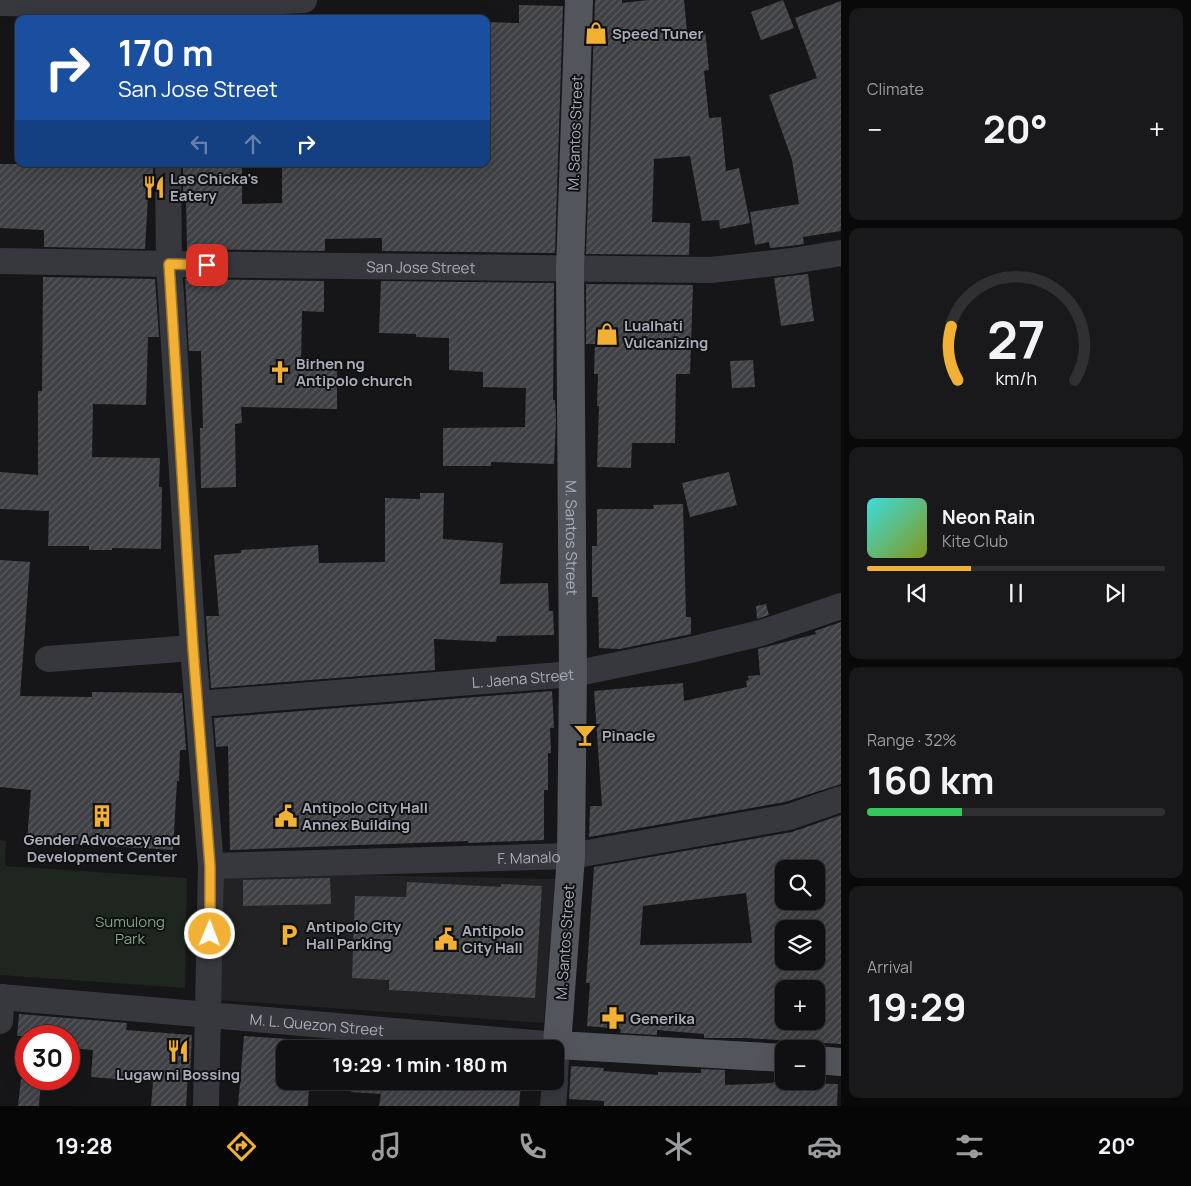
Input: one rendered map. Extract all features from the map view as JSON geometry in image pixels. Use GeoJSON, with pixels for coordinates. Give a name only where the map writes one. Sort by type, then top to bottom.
{"type":"FeatureCollection","features":[{"type":"Feature","properties":{"kind":"main road","name":"M. Santos Street"},"geometry":{"type":"LineString","coordinates":[[557,1040],[571,856],[570,269],[579,0]]}},
{"type":"Feature","properties":{"kind":"main road","name":"M. L. Quezon Street"},"geometry":{"type":"LineString","coordinates":[[564,1045],[775,1057]]}},
{"type":"Feature","properties":{"kind":"main road"},"geometry":{"type":"LineString","coordinates":[[825,1061],[841,1062]]}},
{"type":"Feature","properties":{"kind":"street"},"geometry":{"type":"LineString","coordinates":[[0,3],[167,8],[243,1],[304,0]]}},
{"type":"Feature","properties":{"kind":"street"},"geometry":{"type":"LineString","coordinates":[[168,167],[169,264],[193,648],[210,866],[206,1106]]}},
{"type":"Feature","properties":{"kind":"street","name":"San Jose Street"},"geometry":{"type":"LineString","coordinates":[[0,261],[711,270],[841,254]]}},
{"type":"Feature","properties":{"kind":"street","name":"L. Jaena Street"},"geometry":{"type":"LineString","coordinates":[[198,704],[572,674],[690,650],[761,633],[841,606]]}},
{"type":"Feature","properties":{"kind":"street"},"geometry":{"type":"LineString","coordinates":[[48,660],[193,648]]}},
{"type":"Feature","properties":{"kind":"street","name":"F. Manalo"},"geometry":{"type":"LineString","coordinates":[[210,866],[571,856],[789,817],[841,800]]}},
{"type":"Feature","properties":{"kind":"street","name":"M. L. Quezon Street"},"geometry":{"type":"LineString","coordinates":[[0,1005],[208,1014],[501,1040]]}},
{"type":"Feature","properties":{"kind":"street"},"geometry":{"type":"LineString","coordinates":[[553,1106],[554,1090]]}},
{"type":"Feature","properties":{"kind":"shaded area"},"geometry":{"type":"Polygon","coordinates":[[[219,872],[555,879],[544,1023],[217,1000],[219,872]]]}},
{"type":"Feature","properties":{"kind":"green space","name":"Sumulong Park"},"geometry":{"type":"Polygon","coordinates":[[[0,840],[6,841],[5,866],[187,878],[185,988],[0,975],[0,840]]]}},
{"type":"Feature","properties":{"kind":"building"},"geometry":{"type":"Polygon","coordinates":[[[595,0],[622,0],[622,3],[648,0],[684,0],[687,32],[705,30],[709,70],[704,71],[709,118],[721,117],[726,171],[739,168],[750,223],[720,229],[719,220],[702,221],[690,156],[654,159],[652,222],[690,223],[689,255],[586,254],[595,0]]]}},
{"type":"Feature","properties":{"kind":"building"},"geometry":{"type":"Polygon","coordinates":[[[783,0],[794,28],[761,40],[751,12],[783,0]]]}},
{"type":"Feature","properties":{"kind":"building"},"geometry":{"type":"Polygon","coordinates":[[[841,1],[841,231],[803,237],[804,244],[770,248],[769,242],[755,245],[750,212],[799,204],[792,160],[769,95],[817,78],[795,18],[841,1]]]}},
{"type":"Feature","properties":{"kind":"building"},"geometry":{"type":"Polygon","coordinates":[[[519,5],[563,6],[555,253],[382,251],[382,238],[325,239],[325,251],[187,249],[186,197],[183,197],[183,167],[242,167],[242,204],[282,203],[282,167],[490,167],[490,22],[519,23],[519,5]]]}},
{"type":"Feature","properties":{"kind":"building"},"geometry":{"type":"Polygon","coordinates":[[[0,164],[15,164],[15,167],[153,167],[153,197],[148,197],[145,249],[44,247],[44,230],[0,228],[0,164]]]}},
{"type":"Feature","properties":{"kind":"building"},"geometry":{"type":"Polygon","coordinates":[[[808,274],[814,321],[781,326],[774,278],[808,274]]]}},
{"type":"Feature","properties":{"kind":"building"},"geometry":{"type":"Polygon","coordinates":[[[43,277],[155,279],[159,337],[148,337],[146,405],[93,404],[92,457],[160,458],[159,487],[162,487],[161,549],[112,548],[112,550],[89,550],[89,546],[48,546],[49,511],[0,509],[0,472],[38,475],[38,391],[42,391],[43,277]]]}},
{"type":"Feature","properties":{"kind":"building"},"geometry":{"type":"Polygon","coordinates":[[[185,279],[324,281],[324,312],[302,311],[301,364],[337,364],[337,409],[241,407],[242,423],[235,424],[236,487],[201,488],[200,428],[203,428],[201,351],[189,351],[185,279]]]}},
{"type":"Feature","properties":{"kind":"building"},"geometry":{"type":"Polygon","coordinates":[[[381,281],[554,283],[553,400],[555,400],[556,421],[554,464],[491,462],[491,466],[443,466],[443,428],[525,427],[526,388],[483,387],[483,372],[449,370],[449,338],[416,337],[416,334],[379,333],[381,281]]]}},
{"type":"Feature","properties":{"kind":"building"},"geometry":{"type":"Polygon","coordinates":[[[586,284],[693,285],[690,374],[676,374],[675,443],[632,443],[631,468],[597,467],[598,374],[594,374],[595,344],[586,344],[586,284]]]}},
{"type":"Feature","properties":{"kind":"building"},"geometry":{"type":"Polygon","coordinates":[[[753,360],[755,387],[732,388],[730,361],[753,360]]]}},
{"type":"Feature","properties":{"kind":"building"},"geometry":{"type":"Polygon","coordinates":[[[729,472],[737,505],[690,517],[682,483],[729,472]]]}},
{"type":"Feature","properties":{"kind":"building"},"geometry":{"type":"Polygon","coordinates":[[[420,493],[444,493],[443,539],[503,543],[500,584],[548,583],[549,611],[553,611],[554,635],[497,636],[496,642],[434,639],[435,670],[211,688],[206,616],[219,616],[214,555],[241,553],[241,550],[318,545],[319,563],[385,562],[385,498],[420,499],[420,493]]]}},
{"type":"Feature","properties":{"kind":"building"},"geometry":{"type":"Polygon","coordinates":[[[683,504],[686,617],[691,617],[691,634],[620,649],[599,648],[598,597],[592,597],[592,546],[597,546],[597,509],[654,509],[653,505],[683,504]]]}},
{"type":"Feature","properties":{"kind":"building"},"geometry":{"type":"Polygon","coordinates":[[[0,560],[30,562],[20,696],[92,697],[92,692],[182,693],[186,750],[180,750],[173,850],[27,841],[31,790],[0,787],[0,560]]]}},
{"type":"Feature","properties":{"kind":"building"},"geometry":{"type":"Polygon","coordinates":[[[766,604],[769,615],[757,619],[756,606],[766,604]]]}},
{"type":"Feature","properties":{"kind":"building"},"geometry":{"type":"Polygon","coordinates":[[[841,622],[841,784],[785,802],[589,837],[590,806],[602,806],[594,691],[683,683],[684,701],[747,687],[746,681],[749,680],[748,676],[760,675],[758,649],[816,634],[815,631],[841,622]]]}},
{"type":"Feature","properties":{"kind":"building"},"geometry":{"type":"Polygon","coordinates":[[[552,691],[554,728],[550,728],[551,753],[548,753],[548,790],[544,790],[544,840],[230,850],[228,746],[216,747],[214,718],[552,691]]]}},
{"type":"Feature","properties":{"kind":"building"},"geometry":{"type":"Polygon","coordinates":[[[841,815],[841,1044],[825,1043],[825,1040],[704,1038],[704,1034],[657,1030],[657,1035],[620,1033],[621,1029],[587,1026],[590,983],[586,983],[594,867],[792,832],[841,815]],[[746,893],[643,906],[640,945],[752,943],[746,893]]]}},
{"type":"Feature","properties":{"kind":"building"},"geometry":{"type":"Polygon","coordinates":[[[330,878],[331,904],[243,906],[243,880],[330,878]]]}},
{"type":"Feature","properties":{"kind":"building","name":"Antipolo City Hall"},"geometry":{"type":"Polygon","coordinates":[[[407,882],[501,887],[501,884],[542,886],[535,998],[389,990],[389,980],[352,978],[355,896],[406,897],[407,882]]]}},
{"type":"Feature","properties":{"kind":"building"},"geometry":{"type":"Polygon","coordinates":[[[19,1014],[127,1023],[126,1030],[192,1035],[186,1106],[151,1106],[153,1082],[91,1077],[93,1050],[80,1049],[80,1025],[18,1025],[19,1014]]]}},
{"type":"Feature","properties":{"kind":"building"},"geometry":{"type":"Polygon","coordinates":[[[244,1036],[304,1040],[276,1040],[276,1090],[309,1090],[308,1106],[238,1106],[244,1036]]]}},
{"type":"Feature","properties":{"kind":"building"},"geometry":{"type":"Polygon","coordinates":[[[571,1066],[604,1068],[603,1071],[658,1075],[658,1072],[701,1073],[701,1069],[725,1070],[725,1085],[775,1082],[775,1090],[825,1090],[825,1084],[838,1084],[837,1106],[604,1106],[604,1101],[569,1099],[571,1066]]]}},
{"type":"Feature","properties":{"kind":"building"},"geometry":{"type":"Polygon","coordinates":[[[20,1090],[40,1090],[39,1106],[18,1106],[20,1090]]]}},
{"type":"Feature","properties":{"kind":"building"},"geometry":{"type":"Polygon","coordinates":[[[351,1090],[520,1090],[519,1106],[379,1106],[381,1094],[351,1092],[351,1090]]]}},
{"type":"Feature","properties":{"kind":"place","name":"Speed Tuner"},"geometry":{"type":"Point","coordinates":[596,33]}},
{"type":"Feature","properties":{"kind":"place","name":"Las Chicka's Eatery"},"geometry":{"type":"Point","coordinates":[154,187]}},
{"type":"Feature","properties":{"kind":"place","name":"Lualhati Vulcanizing"},"geometry":{"type":"Point","coordinates":[607,334]}},
{"type":"Feature","properties":{"kind":"place","name":"Birhen ng Antipolo church"},"geometry":{"type":"Point","coordinates":[280,372]}},
{"type":"Feature","properties":{"kind":"place","name":"Pinacle"},"geometry":{"type":"Point","coordinates":[585,735]}},
{"type":"Feature","properties":{"kind":"place","name":"Gender Advocacy and Development Center"},"geometry":{"type":"Point","coordinates":[102,816]}},
{"type":"Feature","properties":{"kind":"place","name":"Antipolo City Hall Annex Building"},"geometry":{"type":"Point","coordinates":[286,816]}},
{"type":"Feature","properties":{"kind":"place","name":"Antipolo City Hall Parking"},"geometry":{"type":"Point","coordinates":[289,935]}},
{"type":"Feature","properties":{"kind":"place","name":"Antipolo City Hall"},"geometry":{"type":"Point","coordinates":[446,939]}},
{"type":"Feature","properties":{"kind":"place","name":"Generika"},"geometry":{"type":"Point","coordinates":[613,1018]}},
{"type":"Feature","properties":{"kind":"place","name":"Lugaw ni Bossing"},"geometry":{"type":"Point","coordinates":[178,1051]}},
{"type":"Feature","properties":{"kind":"route"},"geometry":{"type":"LineString","coordinates":[[207,265],[169,264],[193,648],[210,866],[210,934]]}}]}
